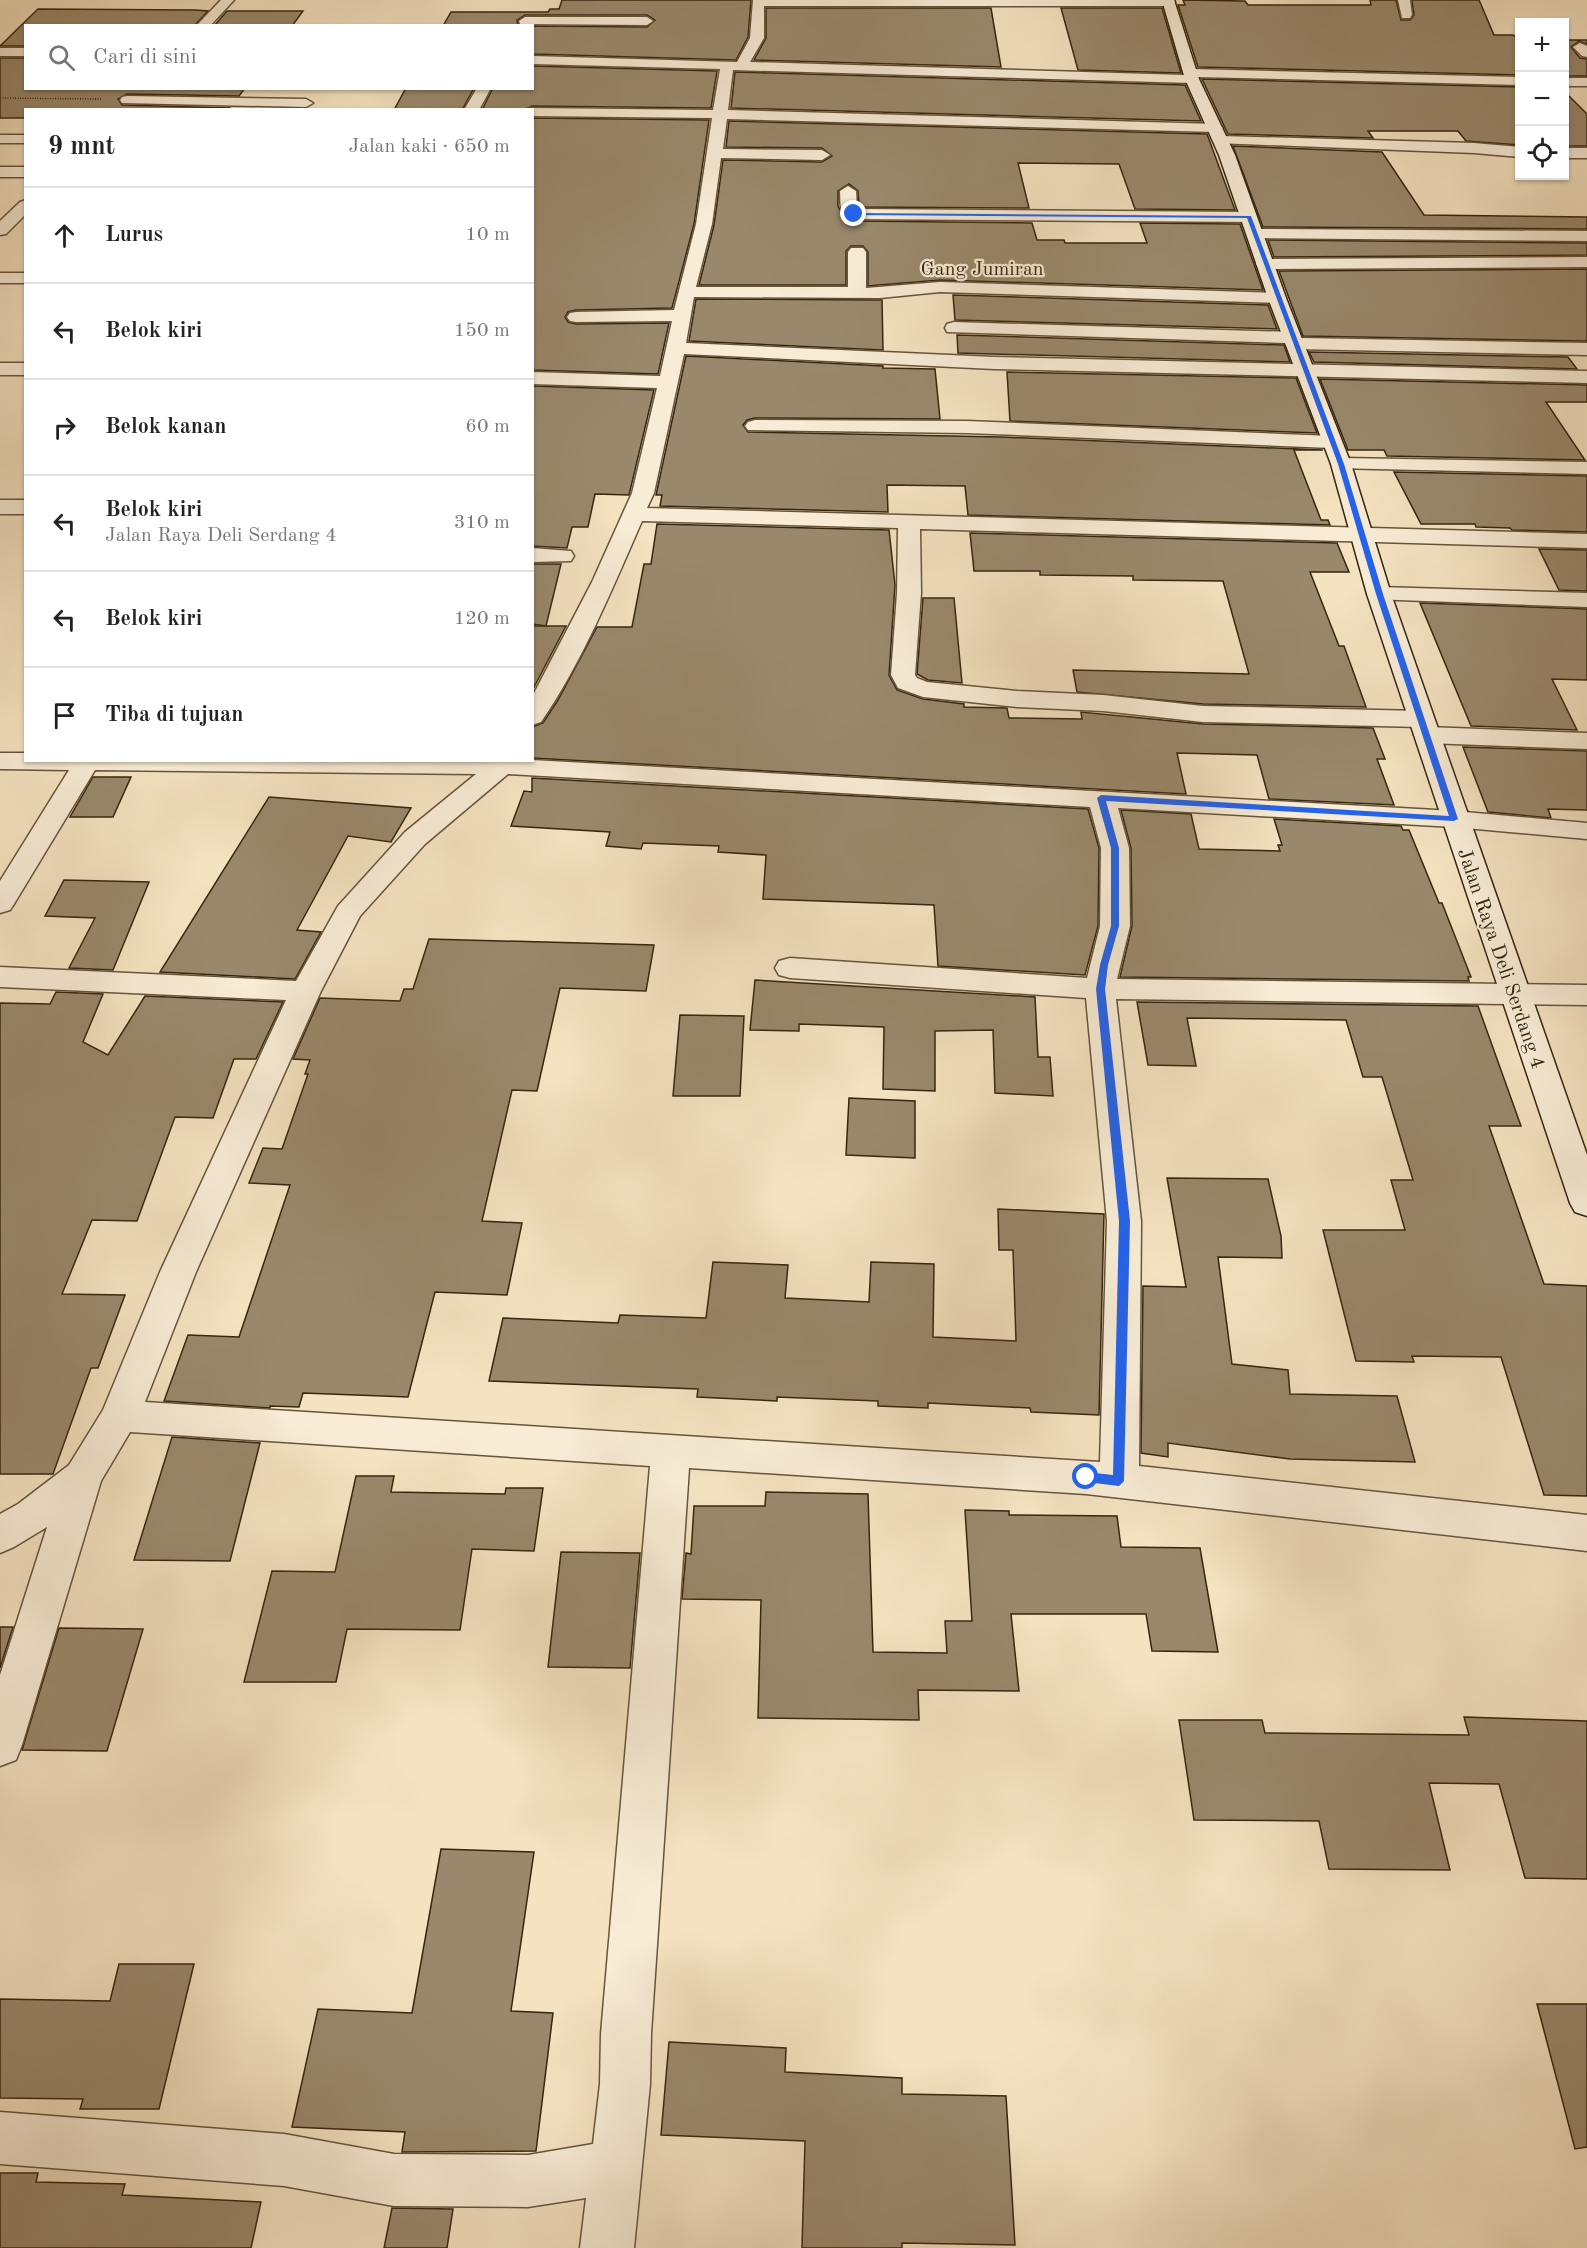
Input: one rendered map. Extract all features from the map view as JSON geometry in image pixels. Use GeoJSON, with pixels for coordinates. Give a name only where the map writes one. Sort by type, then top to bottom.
{"type":"FeatureCollection","features":[{"type":"Feature","properties":{"kind":"street"},"geometry":{"type":"LineString","coordinates":[[204,24],[228,0]]}},
{"type":"Feature","properties":{"kind":"street"},"geometry":{"type":"LineString","coordinates":[[1404,0],[1406,15]]}},
{"type":"Feature","properties":{"kind":"street"},"geometry":{"type":"LineString","coordinates":[[534,714],[548,692],[604,582],[643,493],[676,348],[686,292],[704,224],[720,114],[734,66],[757,38],[758,2],[1169,1]]}},
{"type":"Feature","properties":{"kind":"street","name":"Jalan Raya Deli Serdang 4"},"geometry":{"type":"LineString","coordinates":[[1169,1],[1191,76],[1221,141],[1277,298],[1341,464],[1364,535],[1379,594],[1587,1203]]}},
{"type":"Feature","properties":{"kind":"street"},"geometry":{"type":"LineString","coordinates":[[523,23],[533,6]]}},
{"type":"Feature","properties":{"kind":"street"},"geometry":{"type":"LineString","coordinates":[[523,23],[647,21]]}},
{"type":"Feature","properties":{"kind":"street"},"geometry":{"type":"LineString","coordinates":[[0,52],[24,52]]}},
{"type":"Feature","properties":{"kind":"street"},"geometry":{"type":"LineString","coordinates":[[534,60],[1191,76],[1515,81]]}},
{"type":"Feature","properties":{"kind":"street"},"geometry":{"type":"LineString","coordinates":[[1569,82],[1587,82]]}},
{"type":"Feature","properties":{"kind":"street"},"geometry":{"type":"LineString","coordinates":[[123,105],[137,90]]}},
{"type":"Feature","properties":{"kind":"street"},"geometry":{"type":"LineString","coordinates":[[472,108],[483,90]]}},
{"type":"Feature","properties":{"kind":"street"},"geometry":{"type":"LineString","coordinates":[[123,105],[306,104]]}},
{"type":"Feature","properties":{"kind":"street"},"geometry":{"type":"LineString","coordinates":[[534,112],[720,114],[971,123],[1221,141],[1474,148],[1515,152]]}},
{"type":"Feature","properties":{"kind":"street"},"geometry":{"type":"LineString","coordinates":[[0,139],[24,139]]}},
{"type":"Feature","properties":{"kind":"street"},"geometry":{"type":"LineString","coordinates":[[1221,141],[1372,159]]}},
{"type":"Feature","properties":{"kind":"street"},"geometry":{"type":"LineString","coordinates":[[714,153],[822,155]]}},
{"type":"Feature","properties":{"kind":"street"},"geometry":{"type":"LineString","coordinates":[[1569,153],[1587,153]]}},
{"type":"Feature","properties":{"kind":"street"},"geometry":{"type":"LineString","coordinates":[[0,172],[24,172]]}},
{"type":"Feature","properties":{"kind":"street"},"geometry":{"type":"LineString","coordinates":[[848,190],[849,212],[855,214],[1587,236]]}},
{"type":"Feature","properties":{"kind":"street"},"geometry":{"type":"LineString","coordinates":[[0,230],[24,207]]}},
{"type":"Feature","properties":{"kind":"street"},"geometry":{"type":"LineString","coordinates":[[857,252],[857,293]]}},
{"type":"Feature","properties":{"kind":"street"},"geometry":{"type":"LineString","coordinates":[[1266,264],[1587,262]]}},
{"type":"Feature","properties":{"kind":"street"},"geometry":{"type":"LineString","coordinates":[[0,278],[24,278]]}},
{"type":"Feature","properties":{"kind":"street","name":"Gang Jumiran"},"geometry":{"type":"LineString","coordinates":[[686,292],[857,293],[940,287],[1277,298]]}},
{"type":"Feature","properties":{"kind":"street"},"geometry":{"type":"LineString","coordinates":[[576,317],[682,315]]}},
{"type":"Feature","properties":{"kind":"street"},"geometry":{"type":"LineString","coordinates":[[954,328],[1587,349]]}},
{"type":"Feature","properties":{"kind":"street"},"geometry":{"type":"LineString","coordinates":[[676,348],[994,363],[1587,377]]}},
{"type":"Feature","properties":{"kind":"street"},"geometry":{"type":"LineString","coordinates":[[0,369],[24,369]]}},
{"type":"Feature","properties":{"kind":"street"},"geometry":{"type":"LineString","coordinates":[[534,378],[668,382]]}},
{"type":"Feature","properties":{"kind":"street"},"geometry":{"type":"LineString","coordinates":[[755,426],[967,428],[1331,442]]}},
{"type":"Feature","properties":{"kind":"street"},"geometry":{"type":"LineString","coordinates":[[1341,464],[1587,468]]}},
{"type":"Feature","properties":{"kind":"street"},"geometry":{"type":"LineString","coordinates":[[0,507],[24,507]]}},
{"type":"Feature","properties":{"kind":"street"},"geometry":{"type":"LineString","coordinates":[[633,514],[1587,541]]}},
{"type":"Feature","properties":{"kind":"street"},"geometry":{"type":"LineString","coordinates":[[909,522],[909,593],[903,675],[907,683],[914,686],[949,693],[1103,703],[1203,714],[1424,727],[1587,741]]}},
{"type":"Feature","properties":{"kind":"street"},"geometry":{"type":"LineString","coordinates":[[534,555],[563,556]]}},
{"type":"Feature","properties":{"kind":"street"},"geometry":{"type":"LineString","coordinates":[[1379,594],[1587,600]]}},
{"type":"Feature","properties":{"kind":"street"},"geometry":{"type":"LineString","coordinates":[[0,760],[24,760]]}},
{"type":"Feature","properties":{"kind":"street"},"geometry":{"type":"LineString","coordinates":[[0,904],[87,762]]}},
{"type":"Feature","properties":{"kind":"street"},"geometry":{"type":"LineString","coordinates":[[296,762],[504,763],[1454,819],[1587,831]]}},
{"type":"Feature","properties":{"kind":"street"},"geometry":{"type":"LineString","coordinates":[[0,1745],[82,1477],[120,1416],[178,1272],[306,991],[348,912],[415,838],[504,763]]}},
{"type":"Feature","properties":{"kind":"street"},"geometry":{"type":"LineString","coordinates":[[1101,798],[1115,848],[1115,926],[1100,989],[1124,1221],[1119,1481]]}},
{"type":"Feature","properties":{"kind":"street"},"geometry":{"type":"LineString","coordinates":[[790,968],[1100,989],[1587,995]]}},
{"type":"Feature","properties":{"kind":"street"},"geometry":{"type":"LineString","coordinates":[[0,977],[306,991]]}},
{"type":"Feature","properties":{"kind":"street"},"geometry":{"type":"LineString","coordinates":[[120,1416],[1119,1481],[1587,1533]]}},
{"type":"Feature","properties":{"kind":"street"},"geometry":{"type":"LineString","coordinates":[[607,2248],[614,2167],[625,2084],[626,2034],[671,1451]]}},
{"type":"Feature","properties":{"kind":"street"},"geometry":{"type":"LineString","coordinates":[[0,1535],[32,1516],[82,1477]]}},
{"type":"Feature","properties":{"kind":"street"},"geometry":{"type":"LineString","coordinates":[[0,2138],[284,2160],[394,2180],[528,2181],[614,2167]]}},
{"type":"Feature","properties":{"kind":"path"},"geometry":{"type":"LineString","coordinates":[[0,98],[123,105]]}},
{"type":"Feature","properties":{"kind":"building"},"geometry":{"type":"Polygon","coordinates":[[[562,0],[751,0],[748,37],[736,60],[534,54],[534,26],[647,27],[655,20],[647,15],[525,15],[517,20],[518,24],[444,24],[451,12],[548,12],[550,9],[559,9],[562,0]]]}},
{"type":"Feature","properties":{"kind":"building"},"geometry":{"type":"Polygon","coordinates":[[[1183,0],[1245,1],[1248,5],[1371,5],[1370,0],[1396,0],[1401,20],[1410,20],[1414,15],[1412,0],[1479,0],[1494,35],[1515,36],[1515,75],[1198,67],[1178,5],[1185,5],[1183,0]]]}},
{"type":"Feature","properties":{"kind":"building"},"geometry":{"type":"Polygon","coordinates":[[[766,8],[991,8],[1001,67],[754,60],[766,38],[766,8]]]}},
{"type":"Feature","properties":{"kind":"building"},"geometry":{"type":"Polygon","coordinates":[[[1061,8],[1162,8],[1181,73],[1078,70],[1061,8]]]}},
{"type":"Feature","properties":{"kind":"building"},"geometry":{"type":"Polygon","coordinates":[[[38,9],[208,11],[196,24],[24,24],[24,46],[0,46],[38,9]]]}},
{"type":"Feature","properties":{"kind":"building"},"geometry":{"type":"Polygon","coordinates":[[[227,11],[303,11],[293,24],[216,24],[227,11]]]}},
{"type":"Feature","properties":{"kind":"building"},"geometry":{"type":"Polygon","coordinates":[[[1569,40],[1587,40],[1587,44],[1579,41],[1571,47],[1580,58],[1587,59],[1587,76],[1569,76],[1569,40]]]}},
{"type":"Feature","properties":{"kind":"building"},"geometry":{"type":"Polygon","coordinates":[[[0,58],[24,58],[24,90],[244,90],[239,96],[127,94],[118,99],[122,105],[230,108],[24,108],[24,118],[0,118],[0,58]]]}},
{"type":"Feature","properties":{"kind":"building"},"geometry":{"type":"Polygon","coordinates":[[[534,66],[717,71],[711,108],[532,106],[528,108],[483,108],[492,90],[534,90],[534,66]]]}},
{"type":"Feature","properties":{"kind":"building"},"geometry":{"type":"Polygon","coordinates":[[[735,72],[1185,85],[1201,121],[731,108],[735,72]]]}},
{"type":"Feature","properties":{"kind":"building"},"geometry":{"type":"Polygon","coordinates":[[[1202,79],[1515,87],[1515,145],[1466,141],[1458,131],[1368,131],[1373,138],[1228,134],[1202,79]]]}},
{"type":"Feature","properties":{"kind":"building"},"geometry":{"type":"Polygon","coordinates":[[[405,90],[473,90],[463,108],[395,108],[405,90]]]}},
{"type":"Feature","properties":{"kind":"building"},"geometry":{"type":"Polygon","coordinates":[[[1569,96],[1587,114],[1587,146],[1569,146],[1569,96]]]}},
{"type":"Feature","properties":{"kind":"building"},"geometry":{"type":"Polygon","coordinates":[[[534,118],[709,120],[694,224],[672,308],[576,310],[568,312],[565,317],[568,322],[576,324],[669,323],[658,374],[534,370],[534,118]]]}},
{"type":"Feature","properties":{"kind":"building"},"geometry":{"type":"Polygon","coordinates":[[[729,121],[1207,134],[1235,210],[1135,209],[1119,164],[1018,163],[1029,208],[859,207],[858,191],[849,184],[838,191],[838,206],[844,217],[855,221],[1032,223],[1037,240],[1064,240],[1065,243],[1147,243],[1140,223],[1240,224],[1263,290],[940,280],[868,286],[868,252],[863,246],[851,246],[846,251],[846,285],[699,285],[714,225],[723,160],[822,162],[832,156],[822,148],[726,147],[729,121]]]}},
{"type":"Feature","properties":{"kind":"building"},"geometry":{"type":"Polygon","coordinates":[[[1233,146],[1382,152],[1424,215],[1587,217],[1587,229],[1263,227],[1233,146]]]}},
{"type":"Feature","properties":{"kind":"building"},"geometry":{"type":"Polygon","coordinates":[[[1268,240],[1587,243],[1587,255],[1274,257],[1268,240]]]}},
{"type":"Feature","properties":{"kind":"building"},"geometry":{"type":"Polygon","coordinates":[[[1587,269],[1587,341],[1303,336],[1279,271],[1587,269]]]}},
{"type":"Feature","properties":{"kind":"building"},"geometry":{"type":"Polygon","coordinates":[[[953,295],[1268,305],[1277,329],[955,320],[953,295]]]}},
{"type":"Feature","properties":{"kind":"building"},"geometry":{"type":"Polygon","coordinates":[[[696,299],[882,300],[883,350],[689,341],[696,299]]]}},
{"type":"Feature","properties":{"kind":"building"},"geometry":{"type":"Polygon","coordinates":[[[957,335],[1284,345],[1290,362],[958,353],[957,335]]]}},
{"type":"Feature","properties":{"kind":"building"},"geometry":{"type":"Polygon","coordinates":[[[1309,352],[1568,357],[1577,369],[1314,362],[1309,352]]]}},
{"type":"Feature","properties":{"kind":"building"},"geometry":{"type":"Polygon","coordinates":[[[686,356],[935,369],[940,419],[755,418],[747,420],[743,425],[748,432],[1001,437],[1323,450],[1294,450],[1321,520],[1328,520],[1330,525],[968,515],[965,486],[887,485],[888,512],[660,506],[662,495],[656,495],[686,356]]]}},
{"type":"Feature","properties":{"kind":"building"},"geometry":{"type":"Polygon","coordinates":[[[1007,372],[1296,378],[1317,433],[1010,421],[1007,372]]]}},
{"type":"Feature","properties":{"kind":"building"},"geometry":{"type":"Polygon","coordinates":[[[1320,379],[1587,385],[1587,402],[1546,402],[1585,460],[1387,456],[1384,450],[1348,450],[1320,379]]]}},
{"type":"Feature","properties":{"kind":"building"},"geometry":{"type":"Polygon","coordinates":[[[534,386],[654,390],[629,495],[595,494],[588,527],[572,527],[567,548],[534,546],[534,386]]]}},
{"type":"Feature","properties":{"kind":"building"},"geometry":{"type":"Polygon","coordinates":[[[1394,472],[1587,476],[1587,532],[1512,530],[1510,528],[1476,527],[1475,524],[1421,524],[1394,472]]]}},
{"type":"Feature","properties":{"kind":"building"},"geometry":{"type":"Polygon","coordinates":[[[657,524],[889,530],[895,585],[889,675],[897,690],[923,699],[964,704],[964,707],[1007,708],[1009,718],[1082,719],[1081,712],[1203,724],[1373,728],[1385,759],[1377,759],[1394,805],[1269,799],[1257,755],[1177,753],[1186,794],[534,758],[534,726],[543,723],[558,700],[597,627],[632,627],[644,564],[651,564],[657,524]]]}},
{"type":"Feature","properties":{"kind":"building"},"geometry":{"type":"Polygon","coordinates":[[[970,533],[1337,543],[1349,572],[1310,572],[1339,646],[1344,646],[1366,707],[1203,704],[1077,692],[1073,670],[1249,674],[1223,581],[1133,580],[1133,576],[1040,575],[1040,571],[974,571],[970,533]]]}},
{"type":"Feature","properties":{"kind":"building"},"geometry":{"type":"Polygon","coordinates":[[[1539,549],[1587,550],[1587,591],[1559,590],[1539,549]]]}},
{"type":"Feature","properties":{"kind":"building"},"geometry":{"type":"Polygon","coordinates":[[[534,564],[561,564],[546,626],[534,624],[534,564]]]}},
{"type":"Feature","properties":{"kind":"building"},"geometry":{"type":"Polygon","coordinates":[[[923,598],[954,598],[962,683],[928,680],[917,674],[923,598]]]}},
{"type":"Feature","properties":{"kind":"building"},"geometry":{"type":"Polygon","coordinates":[[[1420,603],[1587,609],[1587,680],[1552,679],[1577,730],[1471,726],[1420,603]]]}},
{"type":"Feature","properties":{"kind":"building"},"geometry":{"type":"Polygon","coordinates":[[[534,626],[566,626],[534,687],[534,626]]]}},
{"type":"Feature","properties":{"kind":"building"},"geometry":{"type":"Polygon","coordinates":[[[1463,747],[1587,751],[1587,810],[1548,809],[1551,818],[1488,812],[1463,747]]]}},
{"type":"Feature","properties":{"kind":"building"},"geometry":{"type":"Polygon","coordinates":[[[93,777],[131,777],[113,817],[70,817],[93,777]]]}},
{"type":"Feature","properties":{"kind":"building"},"geometry":{"type":"Polygon","coordinates":[[[532,778],[1088,809],[1099,848],[1098,926],[1085,975],[938,966],[934,905],[763,899],[766,855],[718,852],[719,846],[643,843],[641,849],[606,846],[610,832],[511,826],[524,791],[532,792],[532,778]]]}},
{"type":"Feature","properties":{"kind":"building"},"geometry":{"type":"Polygon","coordinates":[[[269,797],[411,808],[391,842],[348,836],[297,930],[321,932],[295,979],[160,972],[269,797]]]}},
{"type":"Feature","properties":{"kind":"building"},"geometry":{"type":"Polygon","coordinates":[[[1121,810],[1191,814],[1199,849],[1280,851],[1278,845],[1282,845],[1274,819],[1401,826],[1403,830],[1409,830],[1439,903],[1442,903],[1471,977],[1468,977],[1469,981],[1120,977],[1132,926],[1131,848],[1121,810]]]}},
{"type":"Feature","properties":{"kind":"building"},"geometry":{"type":"Polygon","coordinates":[[[64,880],[149,882],[113,970],[69,968],[95,918],[45,916],[64,880]]]}},
{"type":"Feature","properties":{"kind":"building"},"geometry":{"type":"Polygon","coordinates":[[[429,939],[654,945],[646,991],[560,988],[537,1091],[512,1090],[482,1221],[522,1223],[507,1295],[435,1292],[408,1397],[303,1393],[299,1407],[270,1406],[270,1408],[164,1401],[188,1335],[239,1337],[290,1185],[249,1183],[263,1148],[282,1149],[308,1074],[305,1074],[310,1060],[293,1059],[320,998],[400,1001],[404,989],[413,989],[429,939]]]}},
{"type":"Feature","properties":{"kind":"building"},"geometry":{"type":"Polygon","coordinates":[[[755,980],[1035,997],[1038,1057],[1050,1057],[1053,1096],[995,1093],[993,1030],[935,1031],[935,1091],[883,1089],[884,1027],[799,1024],[799,1031],[750,1030],[755,980]]]}},
{"type":"Feature","properties":{"kind":"building"},"geometry":{"type":"Polygon","coordinates":[[[56,992],[103,994],[83,1042],[108,1055],[145,996],[283,1002],[256,1059],[234,1059],[213,1118],[175,1117],[137,1221],[92,1220],[62,1294],[125,1295],[98,1368],[91,1368],[53,1474],[0,1474],[0,1003],[50,1004],[56,992]]]}},
{"type":"Feature","properties":{"kind":"building"},"geometry":{"type":"Polygon","coordinates":[[[1137,1002],[1478,1006],[1521,1126],[1489,1126],[1544,1284],[1587,1286],[1587,1496],[1544,1495],[1501,1357],[1412,1356],[1414,1362],[1356,1361],[1323,1230],[1405,1230],[1391,1180],[1413,1180],[1382,1077],[1363,1077],[1346,1020],[1187,1018],[1196,1066],[1148,1065],[1137,1002]]]}},
{"type":"Feature","properties":{"kind":"building"},"geometry":{"type":"Polygon","coordinates":[[[680,1015],[744,1016],[740,1096],[673,1096],[680,1015]]]}},
{"type":"Feature","properties":{"kind":"building"},"geometry":{"type":"Polygon","coordinates":[[[849,1098],[915,1101],[915,1158],[846,1155],[849,1098]]]}},
{"type":"Feature","properties":{"kind":"building"},"geometry":{"type":"Polygon","coordinates":[[[1167,1178],[1268,1179],[1281,1236],[1282,1258],[1218,1257],[1232,1364],[1288,1370],[1290,1394],[1397,1396],[1415,1462],[1290,1459],[1168,1443],[1168,1457],[1141,1453],[1143,1286],[1186,1287],[1167,1178]]]}},
{"type":"Feature","properties":{"kind":"building"},"geometry":{"type":"Polygon","coordinates":[[[998,1209],[1104,1214],[1099,1415],[1031,1412],[1030,1408],[928,1403],[928,1408],[878,1406],[878,1401],[777,1397],[777,1401],[697,1397],[698,1389],[489,1381],[503,1318],[618,1323],[620,1315],[706,1318],[713,1262],[788,1265],[785,1298],[869,1302],[871,1262],[934,1264],[933,1337],[1016,1341],[1013,1250],[999,1250],[998,1209]]]}},
{"type":"Feature","properties":{"kind":"building"},"geometry":{"type":"Polygon","coordinates":[[[172,1437],[260,1443],[230,1561],[134,1560],[172,1437]]]}},
{"type":"Feature","properties":{"kind":"building"},"geometry":{"type":"Polygon","coordinates":[[[356,1476],[394,1476],[391,1492],[505,1494],[506,1488],[543,1488],[534,1551],[472,1549],[460,1630],[347,1629],[336,1682],[244,1682],[272,1571],[335,1572],[356,1476]]]}},
{"type":"Feature","properties":{"kind":"building"},"geometry":{"type":"Polygon","coordinates":[[[766,1492],[868,1494],[873,1652],[947,1653],[945,1621],[972,1621],[965,1510],[1009,1511],[1009,1515],[1117,1516],[1121,1547],[1200,1548],[1218,1652],[1152,1651],[1146,1614],[1011,1614],[1019,1691],[918,1690],[919,1720],[758,1718],[761,1600],[682,1599],[686,1553],[691,1554],[694,1506],[765,1506],[766,1492]]]}},
{"type":"Feature","properties":{"kind":"building"},"geometry":{"type":"Polygon","coordinates":[[[561,1552],[640,1553],[630,1668],[548,1667],[561,1552]]]}},
{"type":"Feature","properties":{"kind":"building"},"geometry":{"type":"Polygon","coordinates":[[[0,1627],[13,1627],[0,1668],[0,1627]]]}},
{"type":"Feature","properties":{"kind":"building"},"geometry":{"type":"Polygon","coordinates":[[[59,1628],[143,1629],[107,1751],[22,1750],[59,1628]]]}},
{"type":"Feature","properties":{"kind":"building"},"geometry":{"type":"Polygon","coordinates":[[[1464,1717],[1587,1721],[1587,1879],[1525,1878],[1499,1784],[1429,1783],[1450,1870],[1329,1869],[1319,1821],[1194,1820],[1179,1720],[1262,1720],[1265,1733],[1469,1735],[1464,1717]]]}},
{"type":"Feature","properties":{"kind":"building"},"geometry":{"type":"Polygon","coordinates":[[[441,1849],[534,1852],[511,2011],[553,2013],[536,2151],[402,2152],[405,2132],[292,2127],[318,2009],[412,2013],[441,1849]]]}},
{"type":"Feature","properties":{"kind":"building"},"geometry":{"type":"Polygon","coordinates":[[[119,1964],[194,1964],[159,2109],[80,2109],[83,2099],[0,2098],[0,1999],[110,2001],[119,1964]]]}},
{"type":"Feature","properties":{"kind":"building"},"geometry":{"type":"Polygon","coordinates":[[[1537,2004],[1587,2004],[1587,2147],[1575,2149],[1537,2004]]]}},
{"type":"Feature","properties":{"kind":"building"},"geometry":{"type":"Polygon","coordinates":[[[669,2042],[786,2048],[785,2072],[902,2078],[902,2094],[1006,2096],[1015,2245],[902,2243],[902,2248],[802,2248],[805,2141],[661,2135],[669,2042]]]}},
{"type":"Feature","properties":{"kind":"building"},"geometry":{"type":"Polygon","coordinates":[[[0,2173],[38,2173],[36,2182],[125,2184],[122,2195],[261,2202],[251,2248],[0,2248],[0,2173]]]}},
{"type":"Feature","properties":{"kind":"building"},"geometry":{"type":"Polygon","coordinates":[[[392,2208],[453,2209],[447,2248],[384,2248],[392,2208]]]}},
{"type":"Feature","properties":{"kind":"route"},"geometry":{"type":"LineString","coordinates":[[854,214],[1249,217],[1277,298],[1341,464],[1379,594],[1454,819],[1101,798],[1115,848],[1115,926],[1100,989],[1124,1221],[1119,1481],[1086,1477]]}}]}
